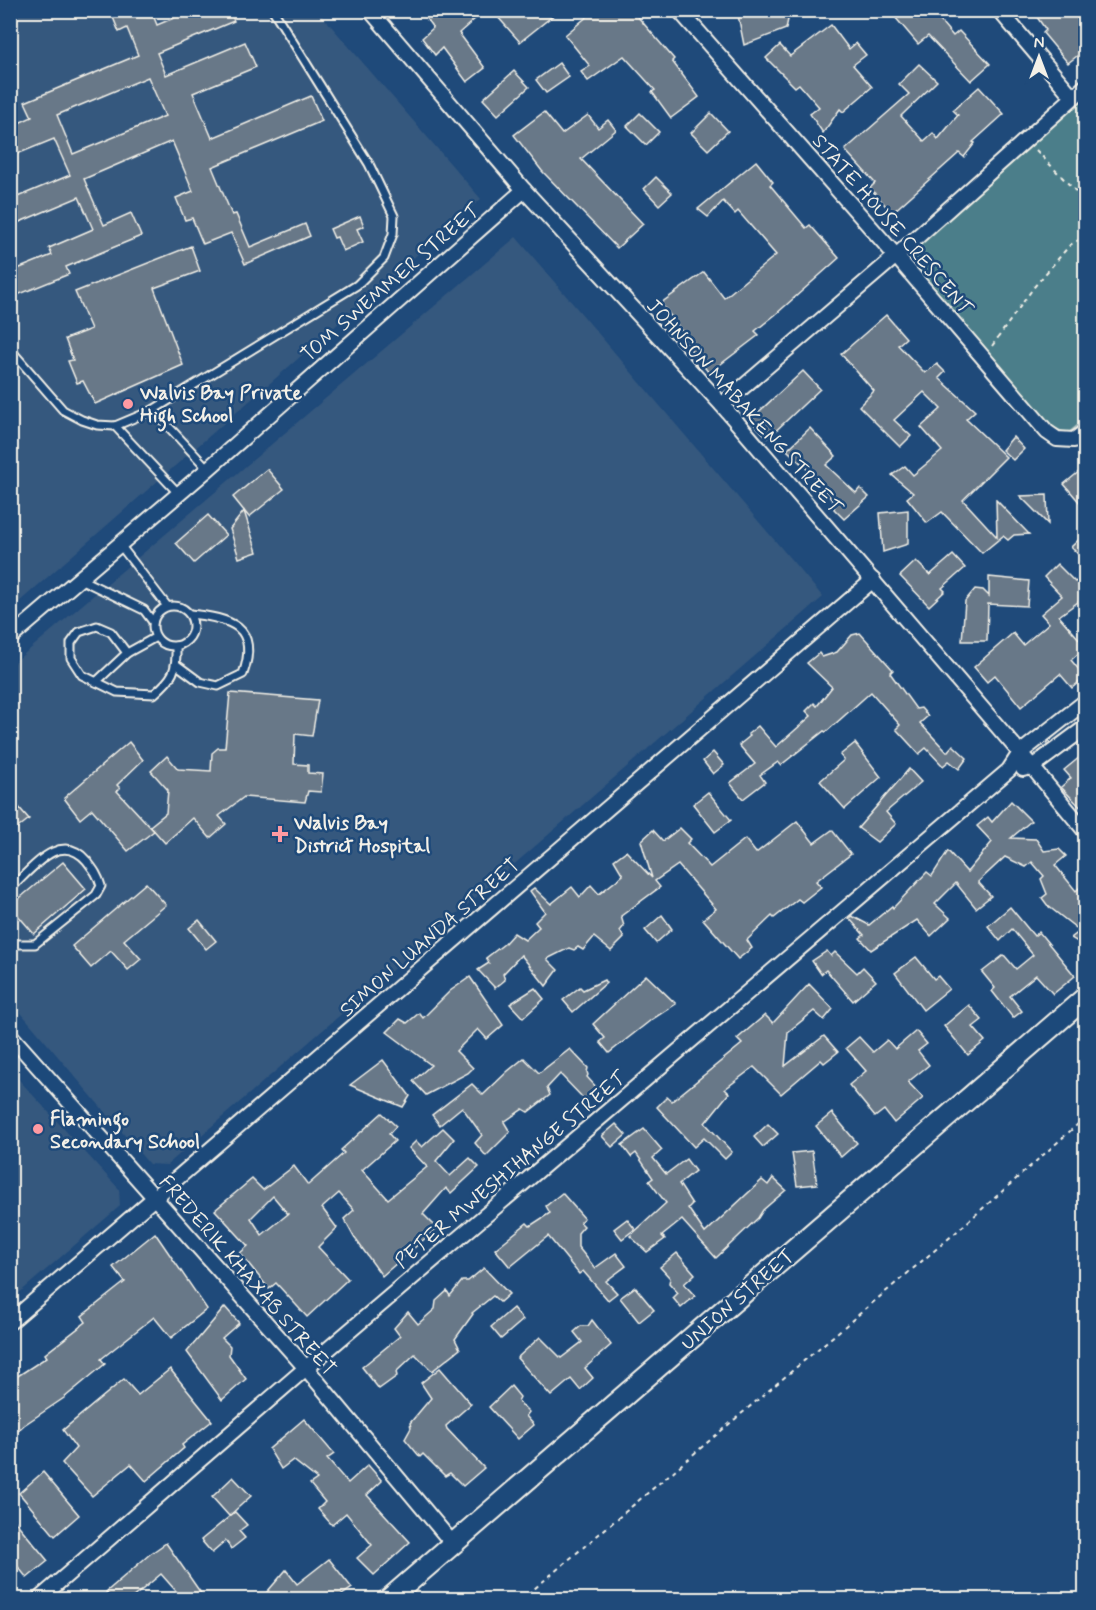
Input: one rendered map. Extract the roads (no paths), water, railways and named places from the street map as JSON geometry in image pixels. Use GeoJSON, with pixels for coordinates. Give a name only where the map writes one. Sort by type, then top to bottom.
{"type":"FeatureCollection","features":[{"type":"Feature","properties":{"kind":"main road","name":"UNION STREET"},"geometry":{"type":"LineString","coordinates":[[388,1599],[1086,997]]}},
{"type":"Feature","properties":{"kind":"street","name":"JOHNSON MABAKENG STREET"},"geometry":{"type":"LineString","coordinates":[[370,10],[524,190],[722,405],[1086,832]]}},
{"type":"Feature","properties":{"kind":"street","name":"STATE HOUSE CRESCENT"},"geometry":{"type":"LineString","coordinates":[[679,10],[896,256],[1047,432],[1057,439],[1074,440],[1086,431]]}},
{"type":"Feature","properties":{"kind":"street"},"geometry":{"type":"LineString","coordinates":[[999,10],[1073,97]]}},
{"type":"Feature","properties":{"kind":"street"},"geometry":{"type":"LineString","coordinates":[[722,405],[896,256],[1086,86]]}},
{"type":"Feature","properties":{"kind":"street","name":"TOM SWEMMER STREET"},"geometry":{"type":"LineString","coordinates":[[10,638],[180,494],[524,190]]}},
{"type":"Feature","properties":{"kind":"street","name":"SIMON LUANDA STREET"},"geometry":{"type":"LineString","coordinates":[[10,1322],[873,580]]}},
{"type":"Feature","properties":{"kind":"street"},"geometry":{"type":"LineString","coordinates":[[1010,770],[1020,753],[1086,701]]}},
{"type":"Feature","properties":{"kind":"street"},"geometry":{"type":"LineString","coordinates":[[1010,770],[1032,767],[1086,727]]}},
{"type":"Feature","properties":{"kind":"street","name":"PETER MWESHIHANGE STREET"},"geometry":{"type":"LineString","coordinates":[[38,1599],[306,1368],[1010,770]]}},
{"type":"Feature","properties":{"kind":"street","name":"FREDERIK KHAXAB STREET"},"geometry":{"type":"LineString","coordinates":[[10,1035],[306,1368],[453,1544]]}},
{"type":"Feature","properties":{"kind":"lane"},"geometry":{"type":"LineString","coordinates":[[10,350],[63,410],[97,425],[115,426],[153,410],[357,285],[384,258],[393,234],[394,216],[369,164],[273,10]]}},
{"type":"Feature","properties":{"kind":"lane"},"geometry":{"type":"LineString","coordinates":[[153,410],[208,469]]}},
{"type":"Feature","properties":{"kind":"lane"},"geometry":{"type":"LineString","coordinates":[[115,426],[180,494]]}},
{"type":"Feature","properties":{"kind":"lane"},"geometry":{"type":"LineString","coordinates":[[120,545],[167,606]]}},
{"type":"Feature","properties":{"kind":"lane"},"geometry":{"type":"LineString","coordinates":[[80,579],[144,610],[153,622]]}},
{"type":"Feature","properties":{"kind":"lane"},"geometry":{"type":"LineString","coordinates":[[167,606],[183,608],[190,614],[193,623],[192,634],[186,642],[177,646],[161,643],[153,630],[153,622],[158,612],[167,606]]}},
{"type":"Feature","properties":{"kind":"lane"},"geometry":{"type":"LineString","coordinates":[[177,665],[200,682],[218,686],[243,674],[249,657],[245,634],[233,623],[216,616],[190,614]]}},
{"type":"Feature","properties":{"kind":"lane"},"geometry":{"type":"LineString","coordinates":[[127,653],[111,632],[97,626],[79,632],[71,643],[71,658],[82,675],[117,692],[154,694],[169,681],[177,665],[177,646]]}},
{"type":"Feature","properties":{"kind":"lane"},"geometry":{"type":"LineString","coordinates":[[96,682],[127,653],[156,637]]}},
{"type":"Feature","properties":{"kind":"lane"},"geometry":{"type":"LineString","coordinates":[[10,889],[52,851],[64,848],[81,854],[98,874],[101,886],[96,895],[35,944],[10,942]]}},
{"type":"Feature","properties":{"kind":"place","name":"Walvis Bay Private High School"},"geometry":{"type":"Point","coordinates":[128,404]}},
{"type":"Feature","properties":{"kind":"place","name":"Walvis Bay District Hospital"},"geometry":{"type":"Point","coordinates":[280,834]}},
{"type":"Feature","properties":{"kind":"place","name":"Flamingo Secondary School"},"geometry":{"type":"Point","coordinates":[38,1129]}}]}
